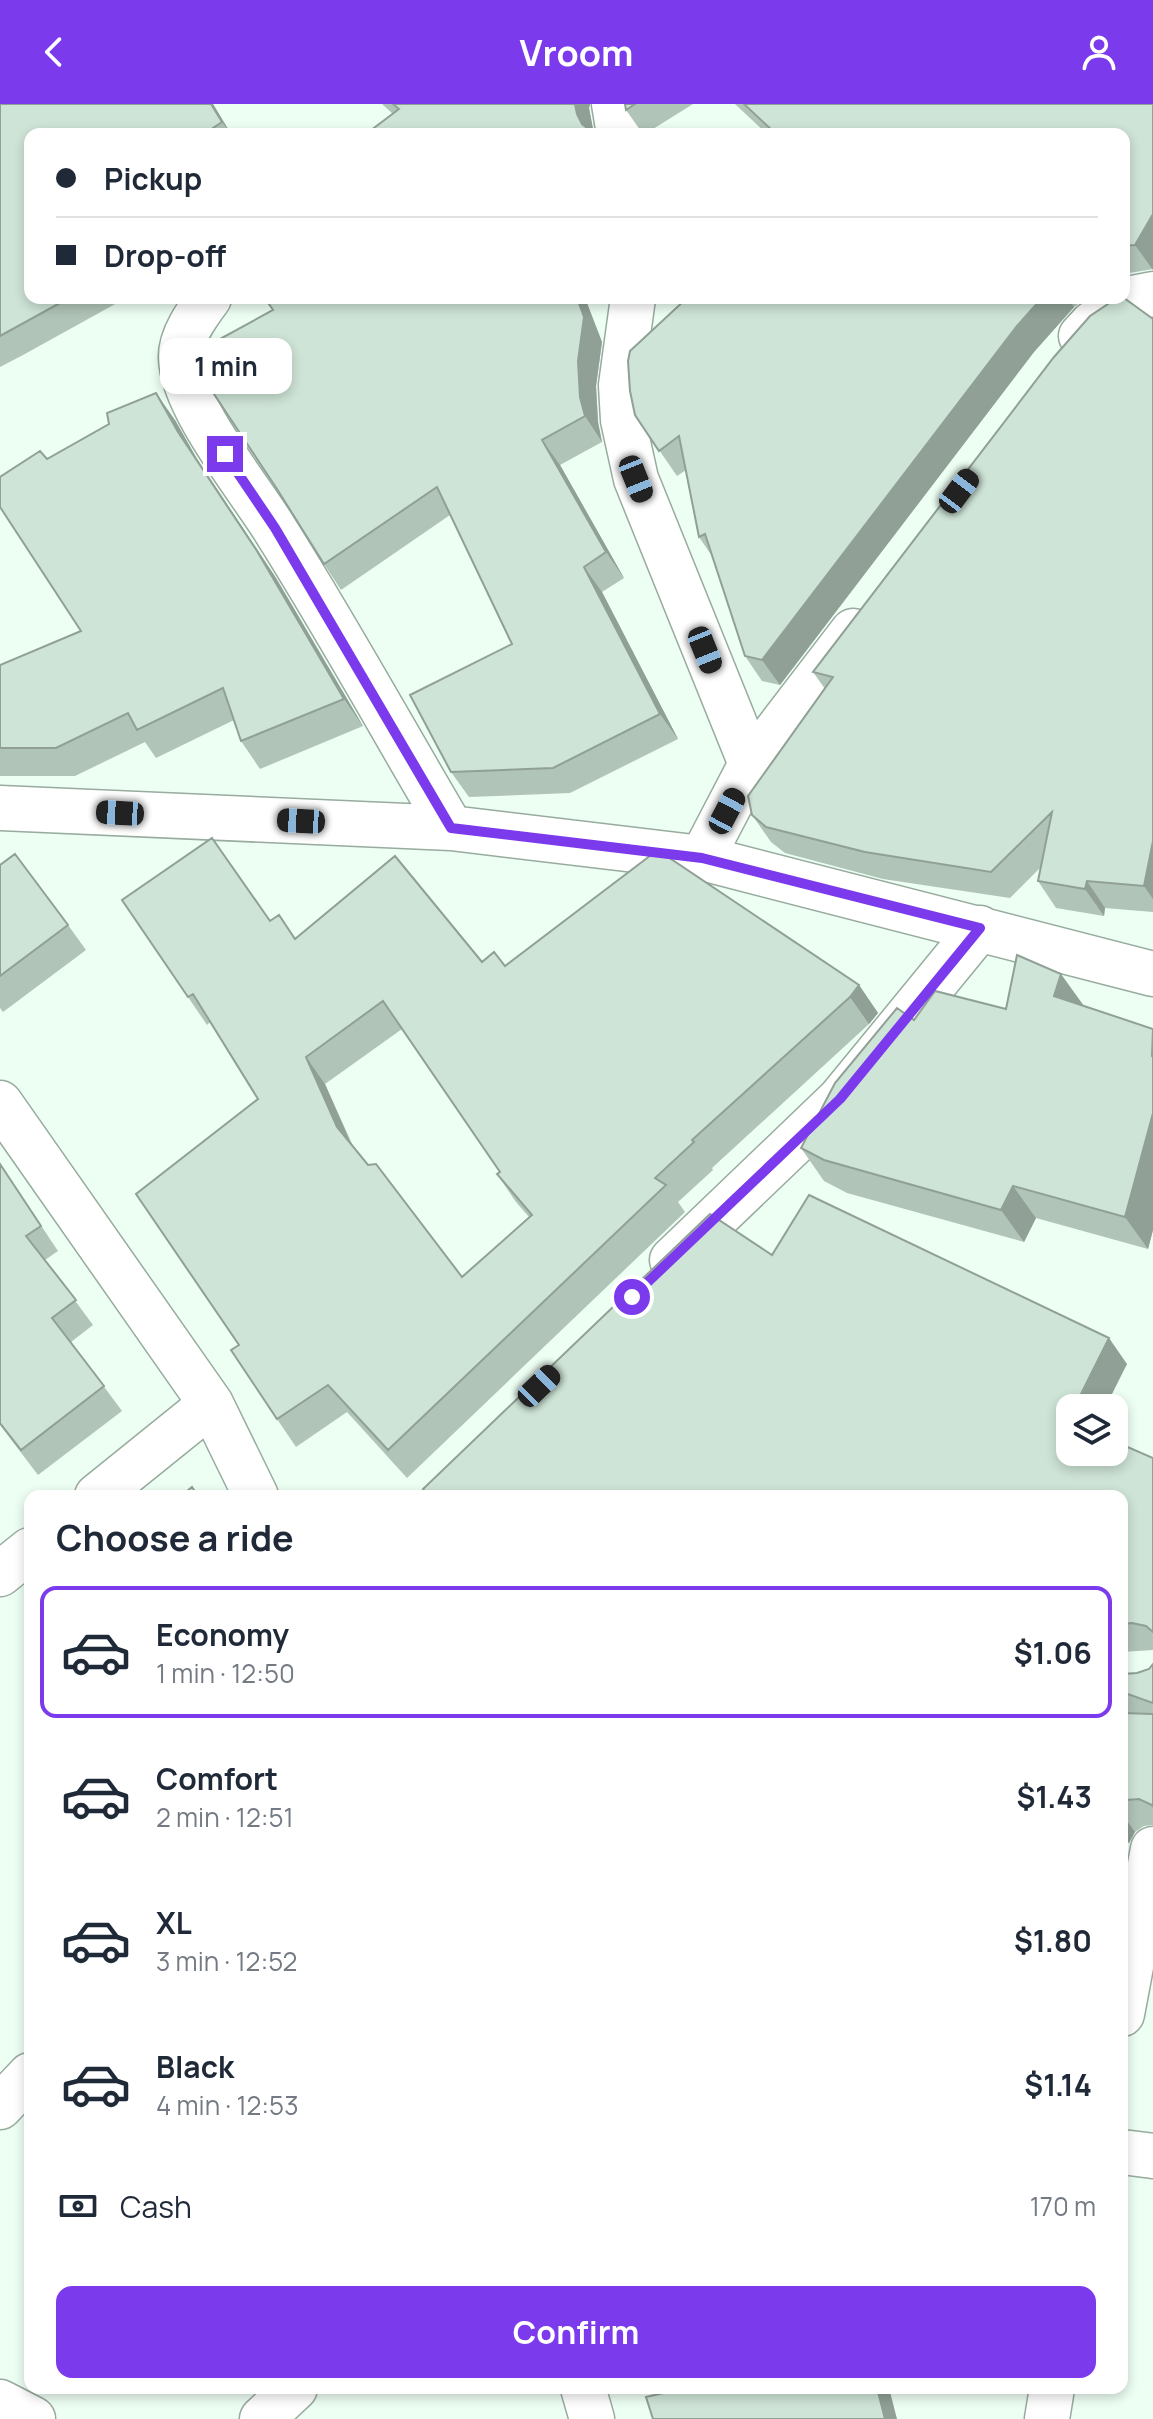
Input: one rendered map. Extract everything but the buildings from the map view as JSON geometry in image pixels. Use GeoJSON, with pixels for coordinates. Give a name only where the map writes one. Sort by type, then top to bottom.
{"type":"FeatureCollection","features":[{"type":"Feature","properties":{"kind":"street"},"geometry":{"type":"LineString","coordinates":[[614,104],[618,128]]}},
{"type":"Feature","properties":{"kind":"street"},"geometry":{"type":"LineString","coordinates":[[1130,298],[1153,294]]}},
{"type":"Feature","properties":{"kind":"street"},"geometry":{"type":"LineString","coordinates":[[205,304],[182,350],[181,360],[190,398],[275,528],[451,828]]}},
{"type":"Feature","properties":{"kind":"street"},"geometry":{"type":"LineString","coordinates":[[652,304],[631,314],[621,385],[623,420],[636,479],[751,764]]}},
{"type":"Feature","properties":{"kind":"street"},"geometry":{"type":"LineString","coordinates":[[1053,368],[1092,324],[1120,304]]}},
{"type":"Feature","properties":{"kind":"street"},"geometry":{"type":"LineString","coordinates":[[702,858],[751,764],[875,602]]}},
{"type":"Feature","properties":{"kind":"street"},"geometry":{"type":"LineString","coordinates":[[0,808],[451,828],[702,858],[1153,974]]}},
{"type":"Feature","properties":{"kind":"street"},"geometry":{"type":"LineString","coordinates":[[643,1286],[840,1099],[980,928]]}},
{"type":"Feature","properties":{"kind":"street"},"geometry":{"type":"LineString","coordinates":[[0,1103],[211,1404],[253,1490]]}},
{"type":"Feature","properties":{"kind":"street"},"geometry":{"type":"LineString","coordinates":[[104,1490],[211,1404]]}},
{"type":"Feature","properties":{"kind":"street"},"geometry":{"type":"LineString","coordinates":[[0,1574],[24,1555]]}},
{"type":"Feature","properties":{"kind":"street"},"geometry":{"type":"LineString","coordinates":[[1128,1982],[1153,1849]]}},
{"type":"Feature","properties":{"kind":"street"},"geometry":{"type":"LineString","coordinates":[[0,2107],[24,2081]]}},
{"type":"Feature","properties":{"kind":"street"},"geometry":{"type":"LineString","coordinates":[[1128,2153],[1153,2156]]}},
{"type":"Feature","properties":{"kind":"street"},"geometry":{"type":"LineString","coordinates":[[262,2419],[289,2394]]}},
{"type":"Feature","properties":{"kind":"street"},"geometry":{"type":"LineString","coordinates":[[585,2394],[592,2419]]}},
{"type":"Feature","properties":{"kind":"street"},"geometry":{"type":"LineString","coordinates":[[1047,2419],[1051,2394]]}},
{"type":"Feature","properties":{"kind":"street"},"geometry":{"type":"LineString","coordinates":[[0,2402],[33,2419]]}},
{"type":"Feature","properties":{"kind":"route"},"geometry":{"type":"LineString","coordinates":[[225,454],[275,528],[451,828],[702,858],[980,928],[840,1099],[632,1297]]}}]}
